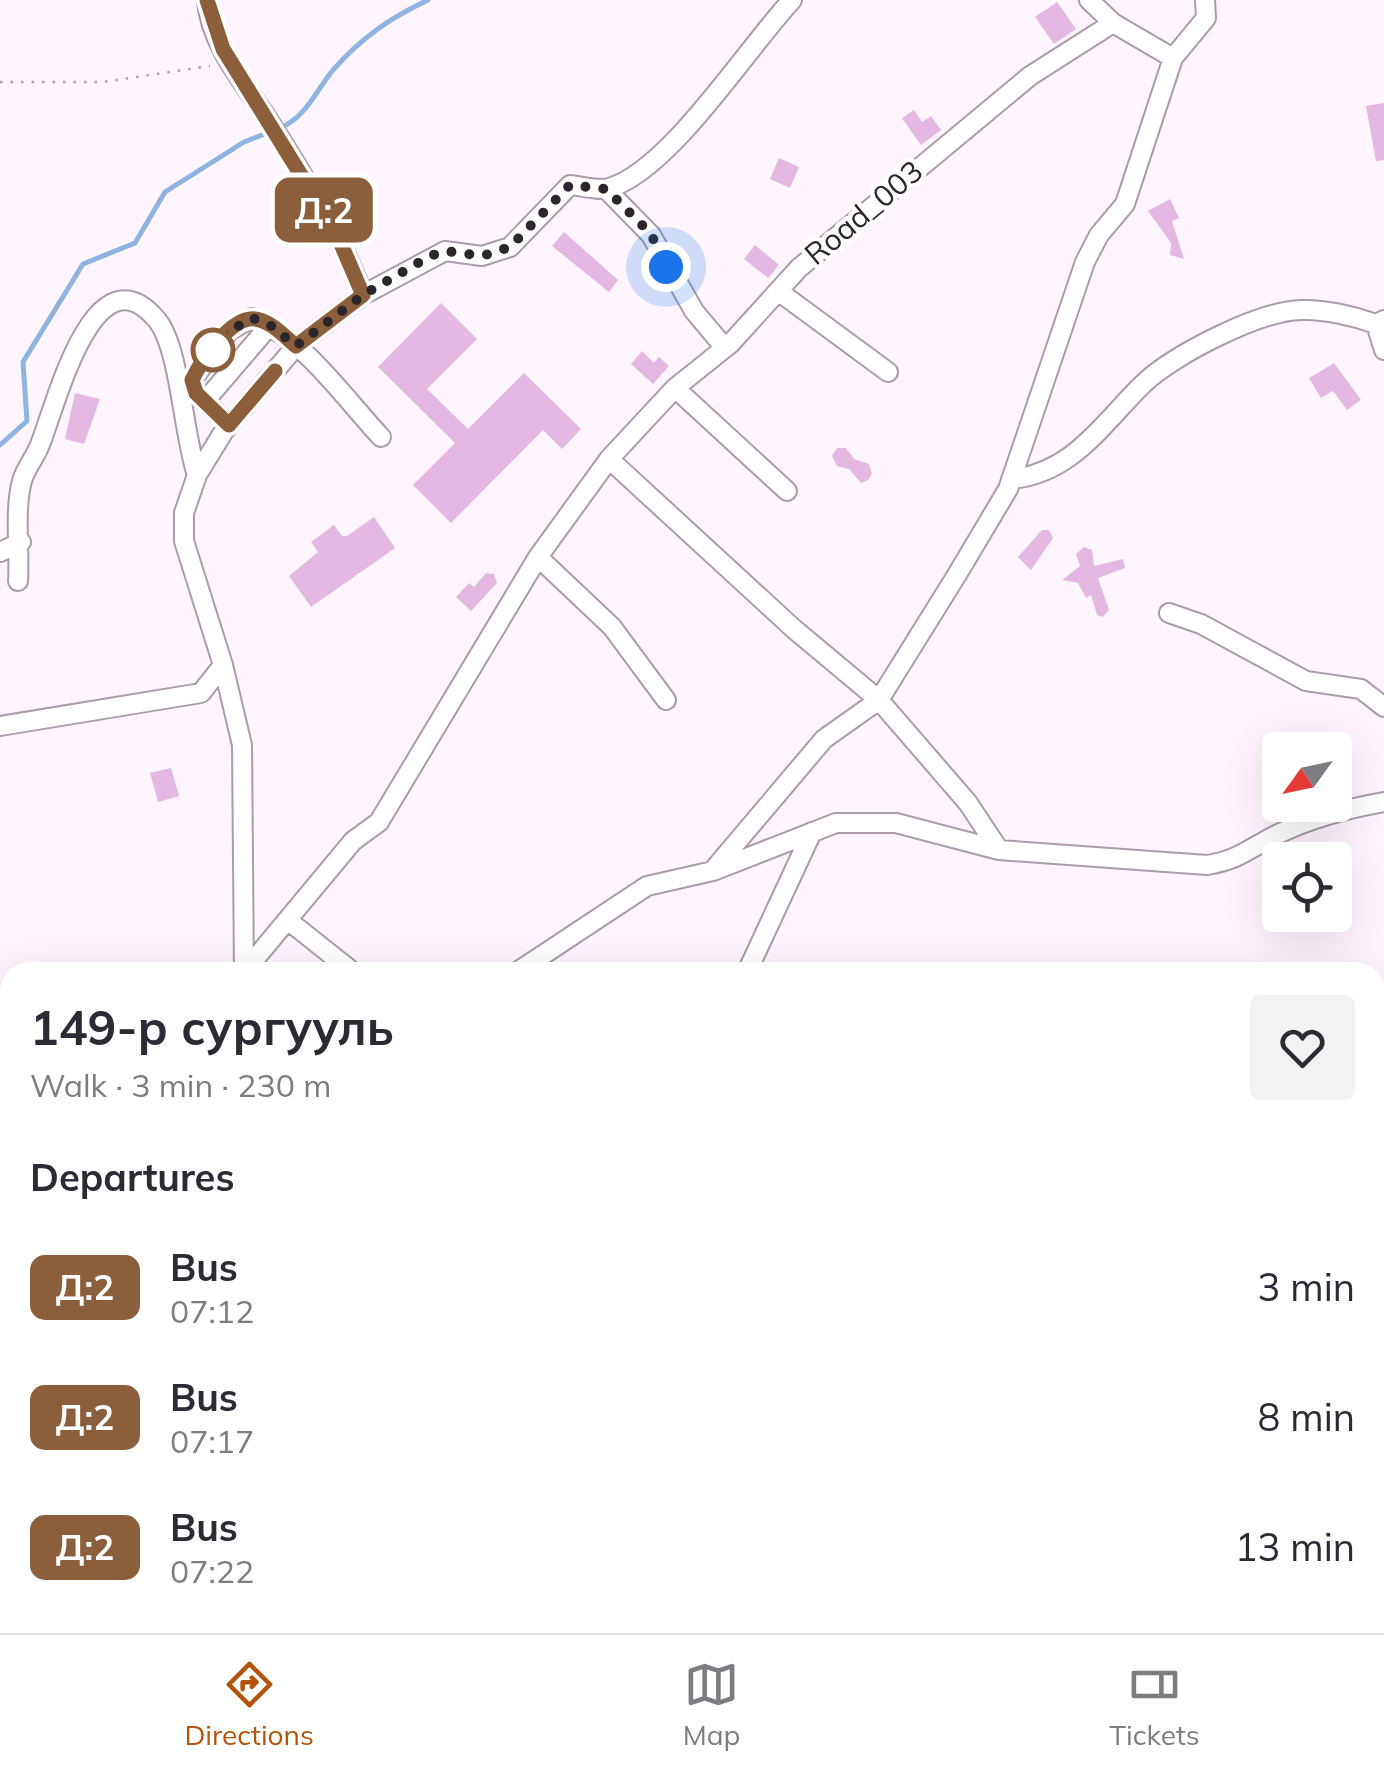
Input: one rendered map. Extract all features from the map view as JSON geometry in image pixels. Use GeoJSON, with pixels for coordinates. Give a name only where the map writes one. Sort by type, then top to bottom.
{"type":"FeatureCollection","features":[{"type":"Feature","properties":{"kind":"street"},"geometry":{"type":"LineString","coordinates":[[207,0],[212,26],[231,63],[345,247],[363,295]]}},
{"type":"Feature","properties":{"kind":"street"},"geometry":{"type":"LineString","coordinates":[[0,726],[202,693],[223,666],[184,542],[184,513],[197,474],[229,425],[296,346],[363,295],[445,251],[482,256],[510,247],[570,185],[606,189],[630,178],[692,124],[792,0]]}},
{"type":"Feature","properties":{"kind":"street"},"geometry":{"type":"LineString","coordinates":[[1089,0],[1113,22],[1173,58]]}},
{"type":"Feature","properties":{"kind":"street"},"geometry":{"type":"LineString","coordinates":[[713,871],[824,738],[879,700],[1011,479],[1079,291],[1085,262],[1098,235],[1125,204],[1173,58],[1206,18],[1205,0]]}},
{"type":"Feature","properties":{"kind":"street","name":"Road_003"},"geometry":{"type":"LineString","coordinates":[[253,962],[290,922],[352,841],[378,822],[538,557],[609,460],[675,388],[726,348],[814,256],[1030,76],[1113,22]]}},
{"type":"Feature","properties":{"kind":"street"},"geometry":{"type":"LineString","coordinates":[[606,189],[651,234],[694,311],[726,348]]}},
{"type":"Feature","properties":{"kind":"street"},"geometry":{"type":"LineString","coordinates":[[778,291],[888,372]]}},
{"type":"Feature","properties":{"kind":"street"},"geometry":{"type":"LineString","coordinates":[[18,581],[21,484],[39,447],[61,378],[88,325],[102,308],[121,303],[138,305],[156,318],[168,338],[187,446],[197,474]]}},
{"type":"Feature","properties":{"kind":"street"},"geometry":{"type":"LineString","coordinates":[[1011,479],[1032,478],[1078,454],[1172,359],[1258,320],[1300,310],[1380,322],[1384,350]]}},
{"type":"Feature","properties":{"kind":"street"},"geometry":{"type":"LineString","coordinates":[[229,425],[205,402],[192,380],[228,332],[252,318],[270,325],[296,346],[381,437]]}},
{"type":"Feature","properties":{"kind":"street"},"geometry":{"type":"LineString","coordinates":[[205,402],[270,325]]}},
{"type":"Feature","properties":{"kind":"street"},"geometry":{"type":"LineString","coordinates":[[675,388],[787,491]]}},
{"type":"Feature","properties":{"kind":"street"},"geometry":{"type":"LineString","coordinates":[[609,460],[794,629],[879,700],[968,803],[1000,850]]}},
{"type":"Feature","properties":{"kind":"street"},"geometry":{"type":"LineString","coordinates":[[0,552],[21,542]]}},
{"type":"Feature","properties":{"kind":"street"},"geometry":{"type":"LineString","coordinates":[[538,557],[612,626],[666,700]]}},
{"type":"Feature","properties":{"kind":"street"},"geometry":{"type":"LineString","coordinates":[[1169,613],[1201,624],[1306,682],[1361,689],[1384,707]]}},
{"type":"Feature","properties":{"kind":"street","name":"Road_003"},"geometry":{"type":"LineString","coordinates":[[223,666],[242,745],[244,962]]}},
{"type":"Feature","properties":{"kind":"street"},"geometry":{"type":"LineString","coordinates":[[532,962],[647,886],[713,871],[836,823],[896,823],[1000,850],[1207,865],[1237,860],[1278,834],[1352,807],[1384,802]]}},
{"type":"Feature","properties":{"kind":"street"},"geometry":{"type":"LineString","coordinates":[[752,962],[812,832]]}},
{"type":"Feature","properties":{"kind":"street"},"geometry":{"type":"LineString","coordinates":[[290,922],[340,962]]}},
{"type":"Feature","properties":{"kind":"path"},"geometry":{"type":"LineString","coordinates":[[0,82],[103,82],[231,63]]}},
{"type":"Feature","properties":{"kind":"building"},"geometry":{"type":"Polygon","coordinates":[[[1057,2],[1076,29],[1054,44],[1035,17],[1057,2]]]}},
{"type":"Feature","properties":{"kind":"building"},"geometry":{"type":"Polygon","coordinates":[[[1384,103],[1384,160],[1376,161],[1366,106],[1384,103]]]}},
{"type":"Feature","properties":{"kind":"building"},"geometry":{"type":"Polygon","coordinates":[[[914,110],[922,122],[931,116],[941,130],[921,145],[902,118],[914,110]]]}},
{"type":"Feature","properties":{"kind":"building"},"geometry":{"type":"Polygon","coordinates":[[[779,158],[799,167],[790,188],[770,179],[779,158]]]}},
{"type":"Feature","properties":{"kind":"building"},"geometry":{"type":"Polygon","coordinates":[[[1170,199],[1179,218],[1172,221],[1184,259],[1170,255],[1171,243],[1148,211],[1170,199]]]}},
{"type":"Feature","properties":{"kind":"building"},"geometry":{"type":"Polygon","coordinates":[[[564,232],[618,280],[609,292],[552,246],[564,232]]]}},
{"type":"Feature","properties":{"kind":"building"},"geometry":{"type":"Polygon","coordinates":[[[755,245],[779,265],[768,278],[744,259],[755,245]]]}},
{"type":"Feature","properties":{"kind":"building"},"geometry":{"type":"Polygon","coordinates":[[[441,303],[477,339],[427,389],[468,429],[524,373],[581,429],[562,449],[543,430],[451,523],[413,485],[455,443],[378,367],[441,303]]]}},
{"type":"Feature","properties":{"kind":"building"},"geometry":{"type":"Polygon","coordinates":[[[642,351],[654,363],[659,357],[669,366],[653,384],[631,364],[642,351]]]}},
{"type":"Feature","properties":{"kind":"building"},"geometry":{"type":"Polygon","coordinates":[[[1334,363],[1361,400],[1347,410],[1333,391],[1321,398],[1309,378],[1334,363]]]}},
{"type":"Feature","properties":{"kind":"building"},"geometry":{"type":"Polygon","coordinates":[[[75,393],[100,399],[84,444],[65,439],[75,393]]]}},
{"type":"Feature","properties":{"kind":"building"},"geometry":{"type":"Polygon","coordinates":[[[837,448],[846,448],[854,459],[869,464],[872,474],[868,480],[861,483],[849,469],[837,466],[832,456],[837,448]]]}},
{"type":"Feature","properties":{"kind":"building"},"geometry":{"type":"Polygon","coordinates":[[[374,517],[395,548],[311,607],[289,576],[318,552],[311,542],[334,525],[342,536],[347,536],[374,517]]]}},
{"type":"Feature","properties":{"kind":"building"},"geometry":{"type":"Polygon","coordinates":[[[1042,530],[1049,530],[1053,538],[1031,570],[1018,557],[1042,530]]]}},
{"type":"Feature","properties":{"kind":"building"},"geometry":{"type":"Polygon","coordinates":[[[1084,547],[1092,550],[1094,566],[1123,559],[1125,568],[1098,578],[1109,610],[1103,617],[1097,615],[1091,595],[1086,598],[1078,583],[1062,580],[1080,566],[1076,554],[1084,547]]]}},
{"type":"Feature","properties":{"kind":"building"},"geometry":{"type":"Polygon","coordinates":[[[486,573],[494,574],[497,583],[471,611],[456,597],[469,583],[474,587],[486,573]]]}},
{"type":"Feature","properties":{"kind":"building"},"geometry":{"type":"Polygon","coordinates":[[[171,768],[179,796],[158,802],[150,773],[171,768]]]}},
{"type":"Feature","properties":{"kind":"waterway"},"geometry":{"type":"LineString","coordinates":[[280,128],[304,110],[333,70],[365,39],[428,0]]}},
{"type":"Feature","properties":{"kind":"waterway"},"geometry":{"type":"LineString","coordinates":[[0,445],[27,421],[23,362],[83,264],[135,243],[165,192],[244,142],[270,132]]}},
{"type":"Feature","properties":{"kind":"bus line","name":"Д:2"},"geometry":{"type":"LineString","coordinates":[[207,0],[212,26],[223,49],[345,247],[363,295],[296,346],[270,325],[252,318],[242,321],[228,332],[192,380],[196,393],[229,425],[275,371]]}},
{"type":"Feature","properties":{"kind":"route"},"geometry":{"type":"LineString","coordinates":[[213,350],[228,332],[252,318],[270,325],[296,346],[363,295],[406,274],[430,256],[445,251],[482,256],[510,247],[530,221],[570,185],[606,189],[651,234],[666,267]]}}]}
